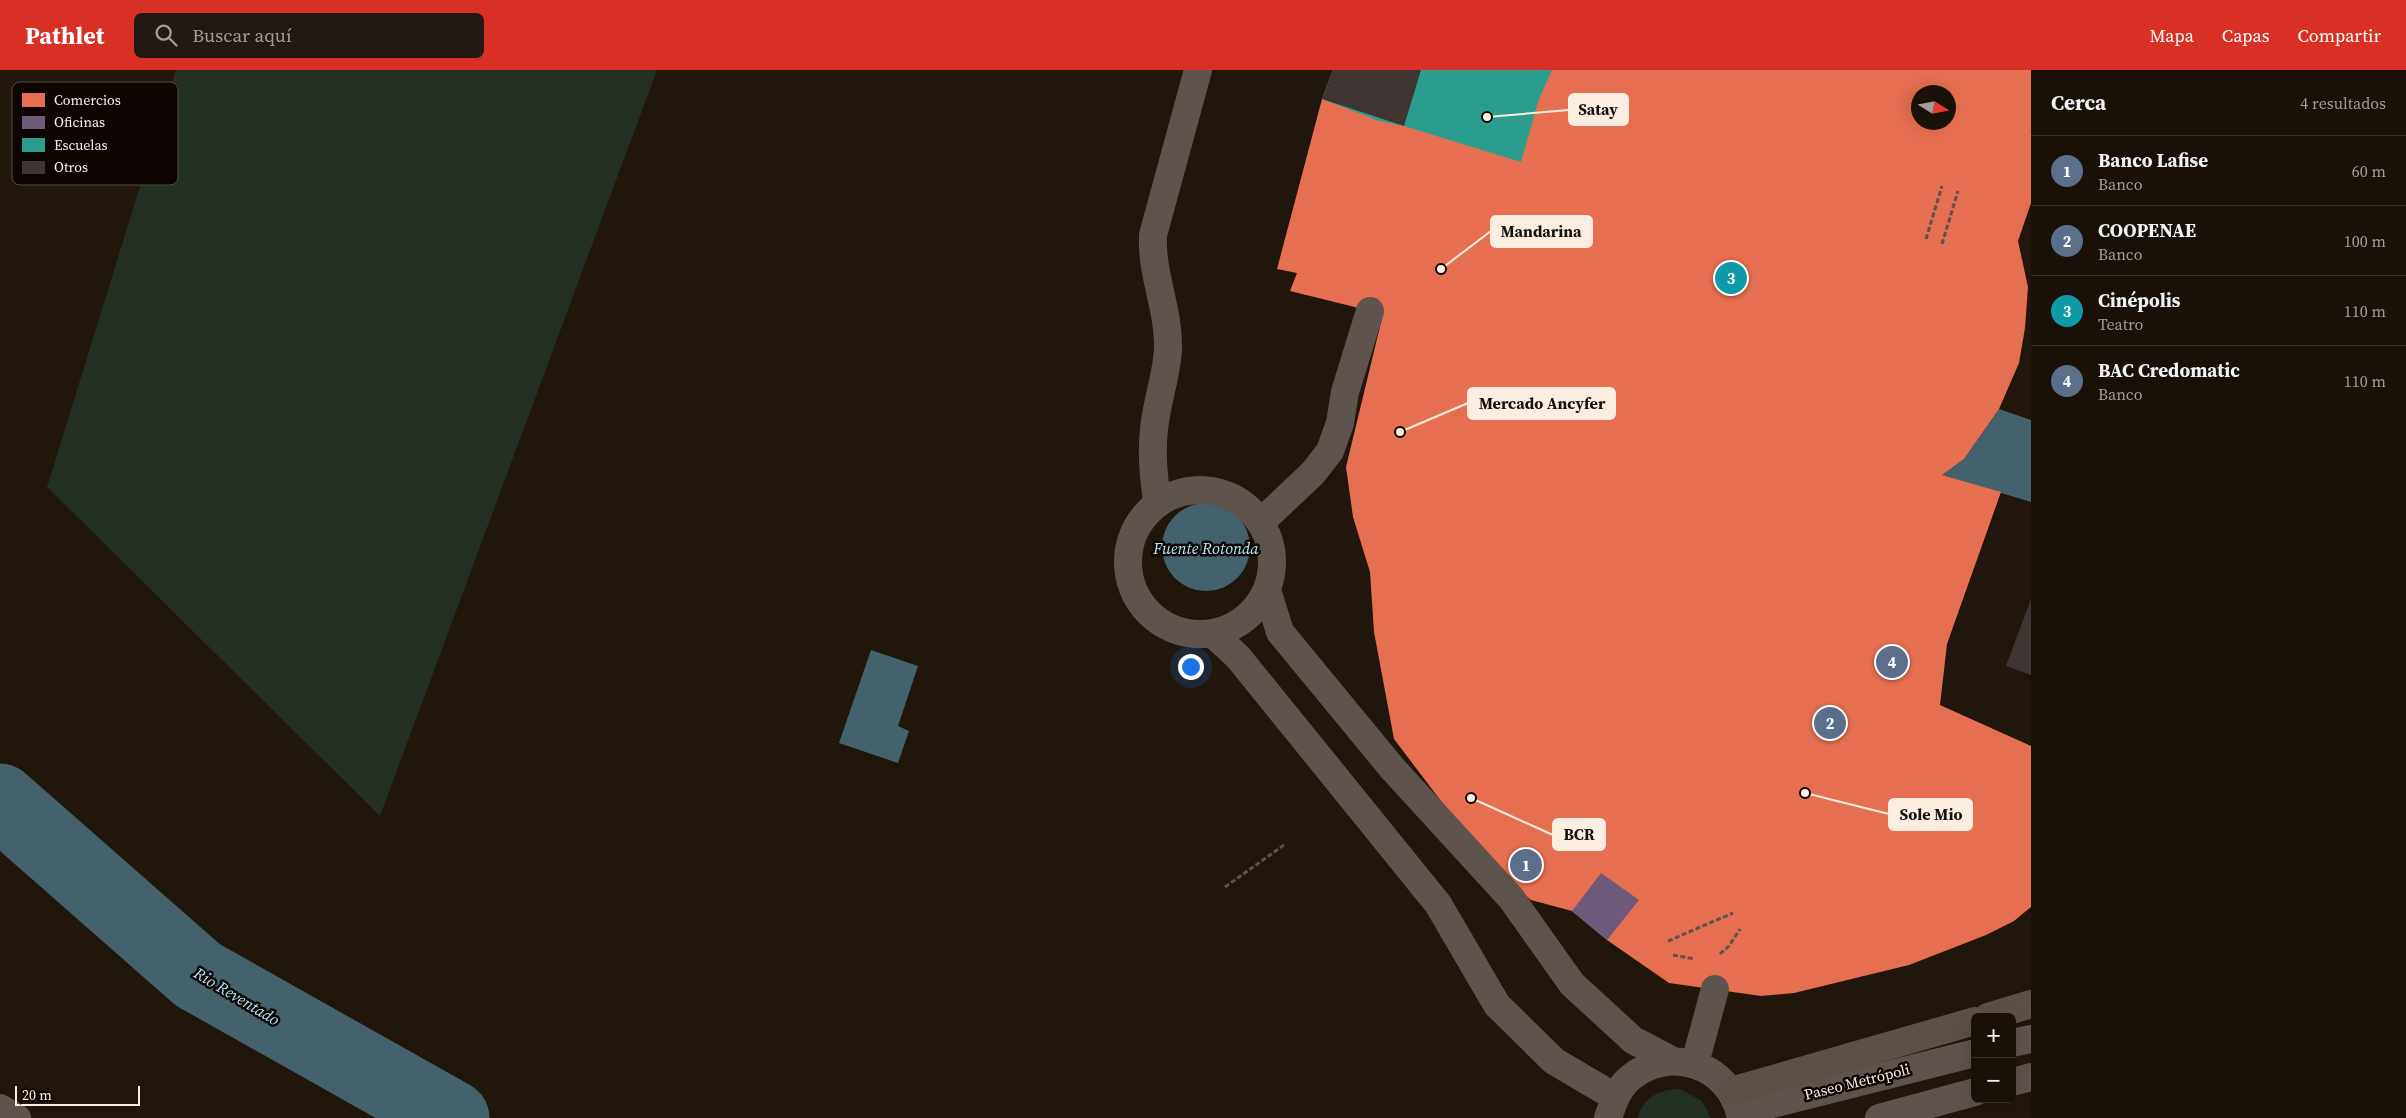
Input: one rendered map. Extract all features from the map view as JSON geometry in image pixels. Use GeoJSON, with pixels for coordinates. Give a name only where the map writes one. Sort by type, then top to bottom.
{"type":"FeatureCollection","features":[{"type":"Feature","properties":{"kind":"highway"},"geometry":{"type":"LineString","coordinates":[[2001,1013],[2031,1004]]}},
{"type":"Feature","properties":{"kind":"highway"},"geometry":{"type":"LineString","coordinates":[[1737,1107],[1971,1022]]}},
{"type":"Feature","properties":{"kind":"lane"},"geometry":{"type":"LineString","coordinates":[[1157,502],[1153,469],[1154,430],[1168,349],[1168,332],[1152,255],[1153,235],[1198,70]]}},
{"type":"Feature","properties":{"kind":"lane"},"geometry":{"type":"LineString","coordinates":[[1261,522],[1313,473],[1330,451],[1340,423],[1345,392],[1370,311]]}},
{"type":"Feature","properties":{"kind":"lane"},"geometry":{"type":"LineString","coordinates":[[1201,488],[1224,492],[1246,504],[1261,522],[1270,543],[1273,567],[1267,590],[1254,610],[1236,625],[1213,634],[1188,634],[1166,626],[1146,611],[1133,590],[1127,567],[1130,542],[1140,520],[1157,502],[1178,492],[1201,488]]}},
{"type":"Feature","properties":{"kind":"lane"},"geometry":{"type":"LineString","coordinates":[[1267,590],[1280,632],[1392,768],[1510,898],[1572,984],[1633,1040],[1715,1074],[1737,1107]]}},
{"type":"Feature","properties":{"kind":"lane"},"geometry":{"type":"LineString","coordinates":[[1213,634],[1238,657],[1438,904],[1497,1005],[1554,1061],[1611,1107],[1629,1079],[1648,1066],[1683,1062]]}},
{"type":"Feature","properties":{"kind":"lane"},"geometry":{"type":"LineString","coordinates":[[1683,1062],[1715,989]]}},
{"type":"Feature","properties":{"kind":"lane"},"geometry":{"type":"LineString","coordinates":[[2016,1042],[2031,1039]]}},
{"type":"Feature","properties":{"kind":"lane","name":"Paseo Metrópoli"},"geometry":{"type":"LineString","coordinates":[[1737,1107],[1971,1054]]}},
{"type":"Feature","properties":{"kind":"lane"},"geometry":{"type":"LineString","coordinates":[[2016,1081],[2031,1077]]}},
{"type":"Feature","properties":{"kind":"lane"},"geometry":{"type":"LineString","coordinates":[[1879,1118],[1971,1093]]}},
{"type":"Feature","properties":{"kind":"lane"},"geometry":{"type":"LineString","coordinates":[[0,1108],[17,1118]]}},
{"type":"Feature","properties":{"kind":"path"},"geometry":{"type":"LineString","coordinates":[[1926,239],[1942,186]]}},
{"type":"Feature","properties":{"kind":"path"},"geometry":{"type":"LineString","coordinates":[[1942,244],[1958,192]]}},
{"type":"Feature","properties":{"kind":"path"},"geometry":{"type":"LineString","coordinates":[[1225,887],[1284,845]]}},
{"type":"Feature","properties":{"kind":"path"},"geometry":{"type":"LineString","coordinates":[[1668,941],[1733,913]]}},
{"type":"Feature","properties":{"kind":"green space"},"geometry":{"type":"Polygon","coordinates":[[[176,70],[657,70],[380,816],[47,487],[140,185],[178,185],[178,82],[172,82],[176,70]]]}},
{"type":"Feature","properties":{"kind":"green space"},"geometry":{"type":"Polygon","coordinates":[[[1673,1089],[1680,1089],[1702,1101],[1711,1118],[1638,1118],[1644,1105],[1653,1096],[1673,1089]]]}},
{"type":"Feature","properties":{"kind":"water"},"geometry":{"type":"Polygon","coordinates":[[[1999,409],[2031,420],[2031,502],[1942,475],[1964,459],[1999,409]]]}},
{"type":"Feature","properties":{"kind":"water","name":"Fuente Rotonda"},"geometry":{"type":"Polygon","coordinates":[[[1197,503],[1215,503],[1231,510],[1243,522],[1250,538],[1250,556],[1243,572],[1231,584],[1215,591],[1197,591],[1181,584],[1169,572],[1162,556],[1162,538],[1169,522],[1181,510],[1197,503]]]}},
{"type":"Feature","properties":{"kind":"water"},"geometry":{"type":"Polygon","coordinates":[[[871,650],[918,666],[898,726],[909,731],[898,763],[839,743],[871,650]]]}},
{"type":"Feature","properties":{"kind":"building: Comercios"},"geometry":{"type":"Polygon","coordinates":[[[1333,70],[2031,70],[2031,203],[2018,241],[2028,287],[2025,328],[2019,363],[1999,409],[1964,459],[1942,475],[2001,492],[1947,644],[1940,705],[2031,746],[2031,907],[2014,921],[1986,935],[1909,965],[1794,993],[1761,996],[1669,983],[1607,940],[1572,911],[1531,900],[1491,867],[1394,739],[1374,632],[1370,572],[1353,517],[1346,467],[1383,314],[1290,291],[1297,273],[1277,269],[1322,99],[1333,70]]]}},
{"type":"Feature","properties":{"kind":"building: Oficinas"},"geometry":{"type":"Polygon","coordinates":[[[1601,873],[1639,900],[1607,940],[1572,911],[1601,873]]]}},
{"type":"Feature","properties":{"kind":"building: Escuelas"},"geometry":{"type":"Polygon","coordinates":[[[1333,70],[1552,70],[1539,99],[1521,162],[1404,126],[1379,121],[1322,99],[1333,70]]]}},
{"type":"Feature","properties":{"kind":"building: Otros"},"geometry":{"type":"Polygon","coordinates":[[[1333,70],[1421,70],[1404,126],[1322,99],[1333,70]]]}},
{"type":"Feature","properties":{"kind":"building: Otros"},"geometry":{"type":"Polygon","coordinates":[[[2031,599],[2031,675],[2006,666],[2031,599]]]}},
{"type":"Feature","properties":{"kind":"waterway","name":"Rio Reventado"},"geometry":{"type":"LineString","coordinates":[[0,801],[198,975],[452,1118]]}},
{"type":"Feature","properties":{"kind":"place","name":"Satay"},"geometry":{"type":"Point","coordinates":[1487,117]}},
{"type":"Feature","properties":{"kind":"place","name":"Mandarina"},"geometry":{"type":"Point","coordinates":[1441,269]}},
{"type":"Feature","properties":{"kind":"place","name":"Cinépolis"},"geometry":{"type":"Point","coordinates":[1731,278]}},
{"type":"Feature","properties":{"kind":"place","name":"Mercado Ancyfer"},"geometry":{"type":"Point","coordinates":[1400,432]}},
{"type":"Feature","properties":{"kind":"place","name":"BAC Credomatic"},"geometry":{"type":"Point","coordinates":[1892,662]}},
{"type":"Feature","properties":{"kind":"place","name":"COOPENAE"},"geometry":{"type":"Point","coordinates":[1830,723]}},
{"type":"Feature","properties":{"kind":"place","name":"Sole Mio"},"geometry":{"type":"Point","coordinates":[1805,793]}},
{"type":"Feature","properties":{"kind":"place","name":"BCR"},"geometry":{"type":"Point","coordinates":[1471,798]}},
{"type":"Feature","properties":{"kind":"place","name":"Banco Lafise"},"geometry":{"type":"Point","coordinates":[1526,865]}}]}
